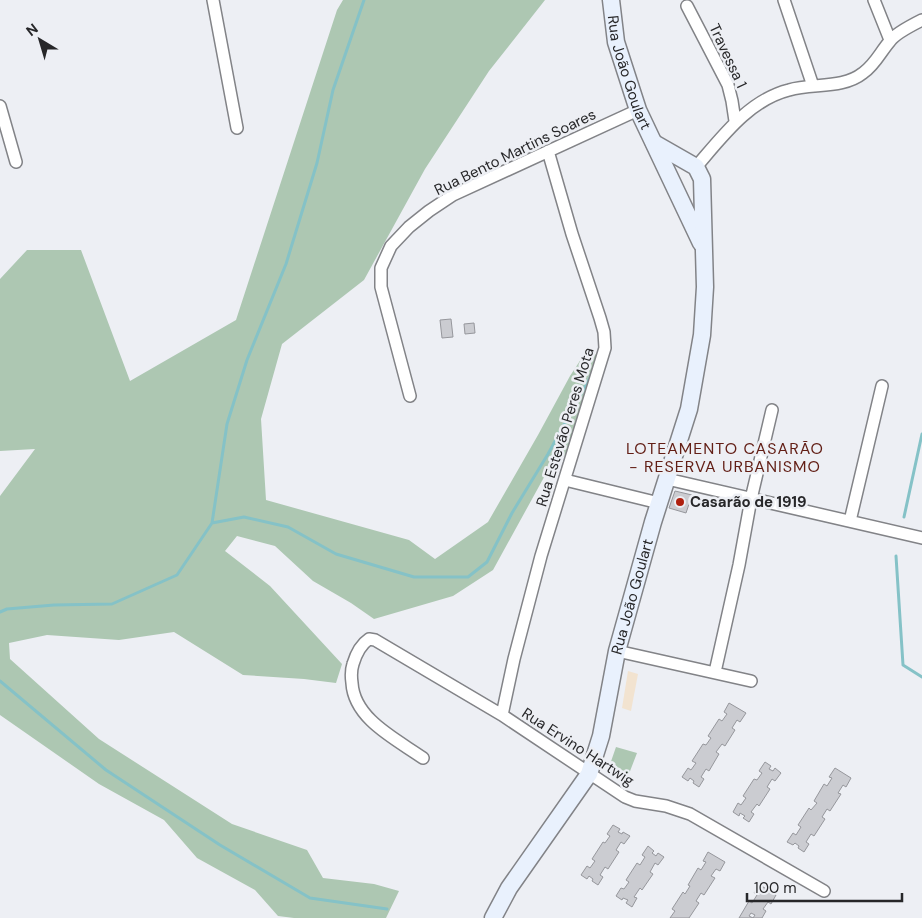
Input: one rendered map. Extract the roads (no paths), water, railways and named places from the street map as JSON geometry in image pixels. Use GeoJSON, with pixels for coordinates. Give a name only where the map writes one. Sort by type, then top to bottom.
{"type":"FeatureCollection","features":[{"type":"Feature","properties":{"kind":"street"},"geometry":{"type":"LineString","coordinates":[[213,0],[237,128]]}},
{"type":"Feature","properties":{"kind":"street","name":"Rua João Goulart"},"geometry":{"type":"LineString","coordinates":[[611,0],[616,42],[638,110],[704,250]]}},
{"type":"Feature","properties":{"kind":"street"},"geometry":{"type":"LineString","coordinates":[[784,0],[813,86]]}},
{"type":"Feature","properties":{"kind":"street"},"geometry":{"type":"LineString","coordinates":[[874,0],[890,40]]}},
{"type":"Feature","properties":{"kind":"street","name":"Travessa 1"},"geometry":{"type":"LineString","coordinates":[[686,6],[728,85],[735,122]]}},
{"type":"Feature","properties":{"kind":"street"},"geometry":{"type":"LineString","coordinates":[[674,184],[692,186],[696,169],[735,122],[767,98],[789,90],[844,82],[863,74],[880,56],[890,40],[922,20]]}},
{"type":"Feature","properties":{"kind":"street"},"geometry":{"type":"LineString","coordinates":[[0,106],[16,162]]}},
{"type":"Feature","properties":{"kind":"street","name":"Rua Bento Martins Soares"},"geometry":{"type":"LineString","coordinates":[[410,396],[380,287],[381,268],[391,246],[409,227],[454,195],[638,110]]}},
{"type":"Feature","properties":{"kind":"street","name":"Rua João Goulart"},"geometry":{"type":"LineString","coordinates":[[493,918],[509,888],[589,774],[601,736],[617,651],[659,503],[689,409],[702,335],[706,287],[696,169],[654,143]]}},
{"type":"Feature","properties":{"kind":"street","name":"Rua Estevão Peres Mota"},"geometry":{"type":"LineString","coordinates":[[502,715],[541,556],[605,348],[604,332],[600,318],[572,234],[548,151]]}},
{"type":"Feature","properties":{"kind":"street"},"geometry":{"type":"LineString","coordinates":[[850,522],[882,386]]}},
{"type":"Feature","properties":{"kind":"street"},"geometry":{"type":"LineString","coordinates":[[716,672],[751,499],[772,410]]}},
{"type":"Feature","properties":{"kind":"street"},"geometry":{"type":"LineString","coordinates":[[667,479],[922,538]]}},
{"type":"Feature","properties":{"kind":"street"},"geometry":{"type":"LineString","coordinates":[[565,480],[659,503]]}},
{"type":"Feature","properties":{"kind":"street","name":"Rua Ervino Hartwig"},"geometry":{"type":"LineString","coordinates":[[423,758],[375,724],[361,710],[352,693],[351,669],[357,651],[369,639],[375,640],[502,715],[625,797],[635,801],[666,806],[690,814],[824,891]]}},
{"type":"Feature","properties":{"kind":"street"},"geometry":{"type":"LineString","coordinates":[[617,651],[751,681]]}},
{"type":"Feature","properties":{"kind":"waterway"},"geometry":{"type":"LineString","coordinates":[[212,523],[227,424],[247,360],[286,264],[317,163],[333,90],[364,0]]}},
{"type":"Feature","properties":{"kind":"waterway"},"geometry":{"type":"LineString","coordinates":[[0,612],[7,609],[54,605],[112,604],[177,575],[212,523],[244,517],[288,527],[336,554],[414,577],[468,577],[487,562],[512,513],[548,454],[592,374]]}},
{"type":"Feature","properties":{"kind":"waterway"},"geometry":{"type":"LineString","coordinates":[[904,517],[922,434]]}},
{"type":"Feature","properties":{"kind":"waterway"},"geometry":{"type":"LineString","coordinates":[[896,556],[903,665],[922,677]]}},
{"type":"Feature","properties":{"kind":"waterway"},"geometry":{"type":"LineString","coordinates":[[0,681],[106,770],[220,845],[310,898],[387,909]]}},
{"type":"Feature","properties":{"kind":"place","name":"Casarão de 1919"},"geometry":{"type":"Point","coordinates":[680,502]}},
{"type":"Feature","properties":{"kind":"district","name":"LOTEAMENTO CASARÃO - RESERVA URBANISMO"},"geometry":{"type":"Point","coordinates":[725,457]}}]}
